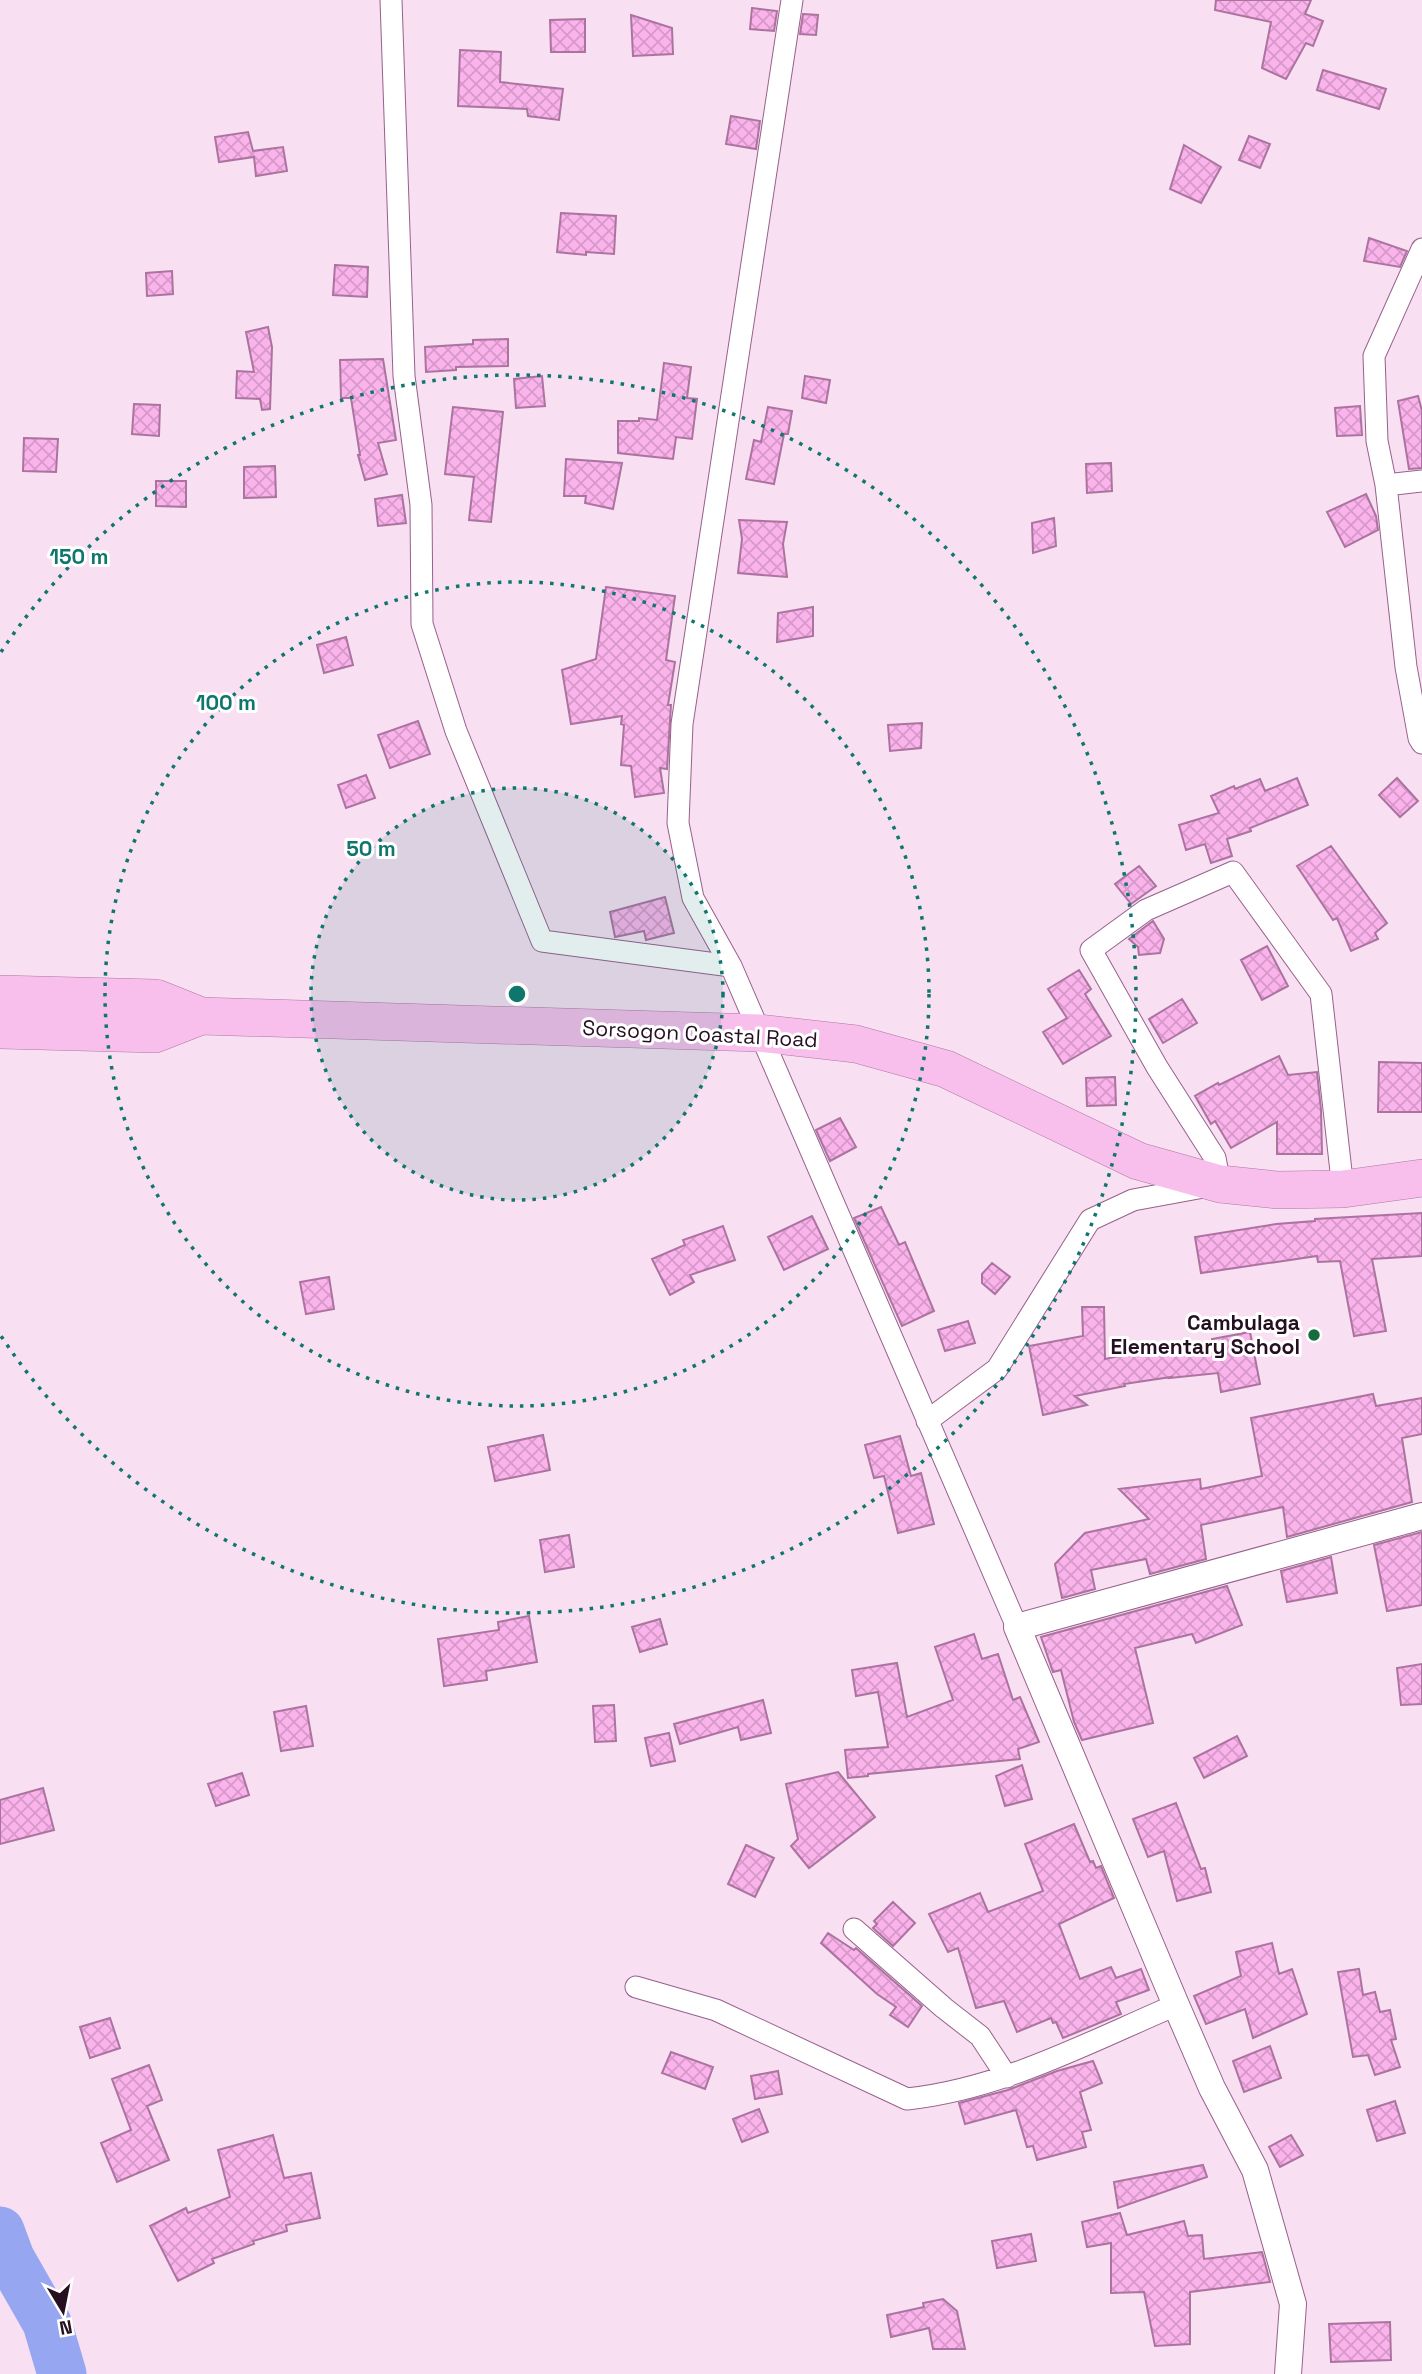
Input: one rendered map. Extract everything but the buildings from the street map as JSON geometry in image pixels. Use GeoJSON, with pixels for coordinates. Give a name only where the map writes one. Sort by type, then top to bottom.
{"type":"FeatureCollection","features":[{"type":"Feature","properties":{"kind":"highway","name":"Sorsogon Coastal Road"},"geometry":{"type":"LineString","coordinates":[[0,993],[156,998],[201,1016],[759,1033],[856,1044],[946,1069],[1138,1161],[1220,1184],[1278,1190],[1343,1189],[1422,1178]]}},
{"type":"Feature","properties":{"kind":"highway","name":"Sorsogon Coastal Road"},"geometry":{"type":"LineString","coordinates":[[0,1030],[155,1034],[201,1016]]}},
{"type":"Feature","properties":{"kind":"street"},"geometry":{"type":"LineString","coordinates":[[391,0],[404,376],[421,505],[422,624],[456,731],[542,941],[730,966]]}},
{"type":"Feature","properties":{"kind":"street"},"geometry":{"type":"LineString","coordinates":[[792,0],[682,724],[678,823],[693,898],[730,966],[1017,1627],[1122,1882],[1212,2088],[1255,2170],[1293,2304],[1287,2374]]}},
{"type":"Feature","properties":{"kind":"street"},"geometry":{"type":"LineString","coordinates":[[1422,249],[1374,356],[1377,441],[1386,485],[1406,667],[1422,743]]}},
{"type":"Feature","properties":{"kind":"street"},"geometry":{"type":"LineString","coordinates":[[1386,485],[1422,481]]}},
{"type":"Feature","properties":{"kind":"street"},"geometry":{"type":"LineString","coordinates":[[928,1421],[997,1369],[1090,1220],[1133,1200],[1220,1184],[1215,1158],[1157,1067],[1091,950],[1146,910],[1233,872],[1321,994],[1343,1189]]}},
{"type":"Feature","properties":{"kind":"street"},"geometry":{"type":"LineString","coordinates":[[1017,1627],[1422,1516]]}},
{"type":"Feature","properties":{"kind":"street"},"geometry":{"type":"LineString","coordinates":[[854,1929],[980,2036],[1007,2077]]}},
{"type":"Feature","properties":{"kind":"street"},"geometry":{"type":"LineString","coordinates":[[636,1987],[716,2010],[907,2099],[941,2095],[1007,2077],[1176,2005]]}},
{"type":"Feature","properties":{"kind":"waterway"},"geometry":{"type":"LineString","coordinates":[[0,2231],[10,2258],[47,2323],[62,2374]]}},
{"type":"Feature","properties":{"kind":"place","name":"Cambulaga Elementary School"},"geometry":{"type":"Point","coordinates":[1314,1335]}}]}
